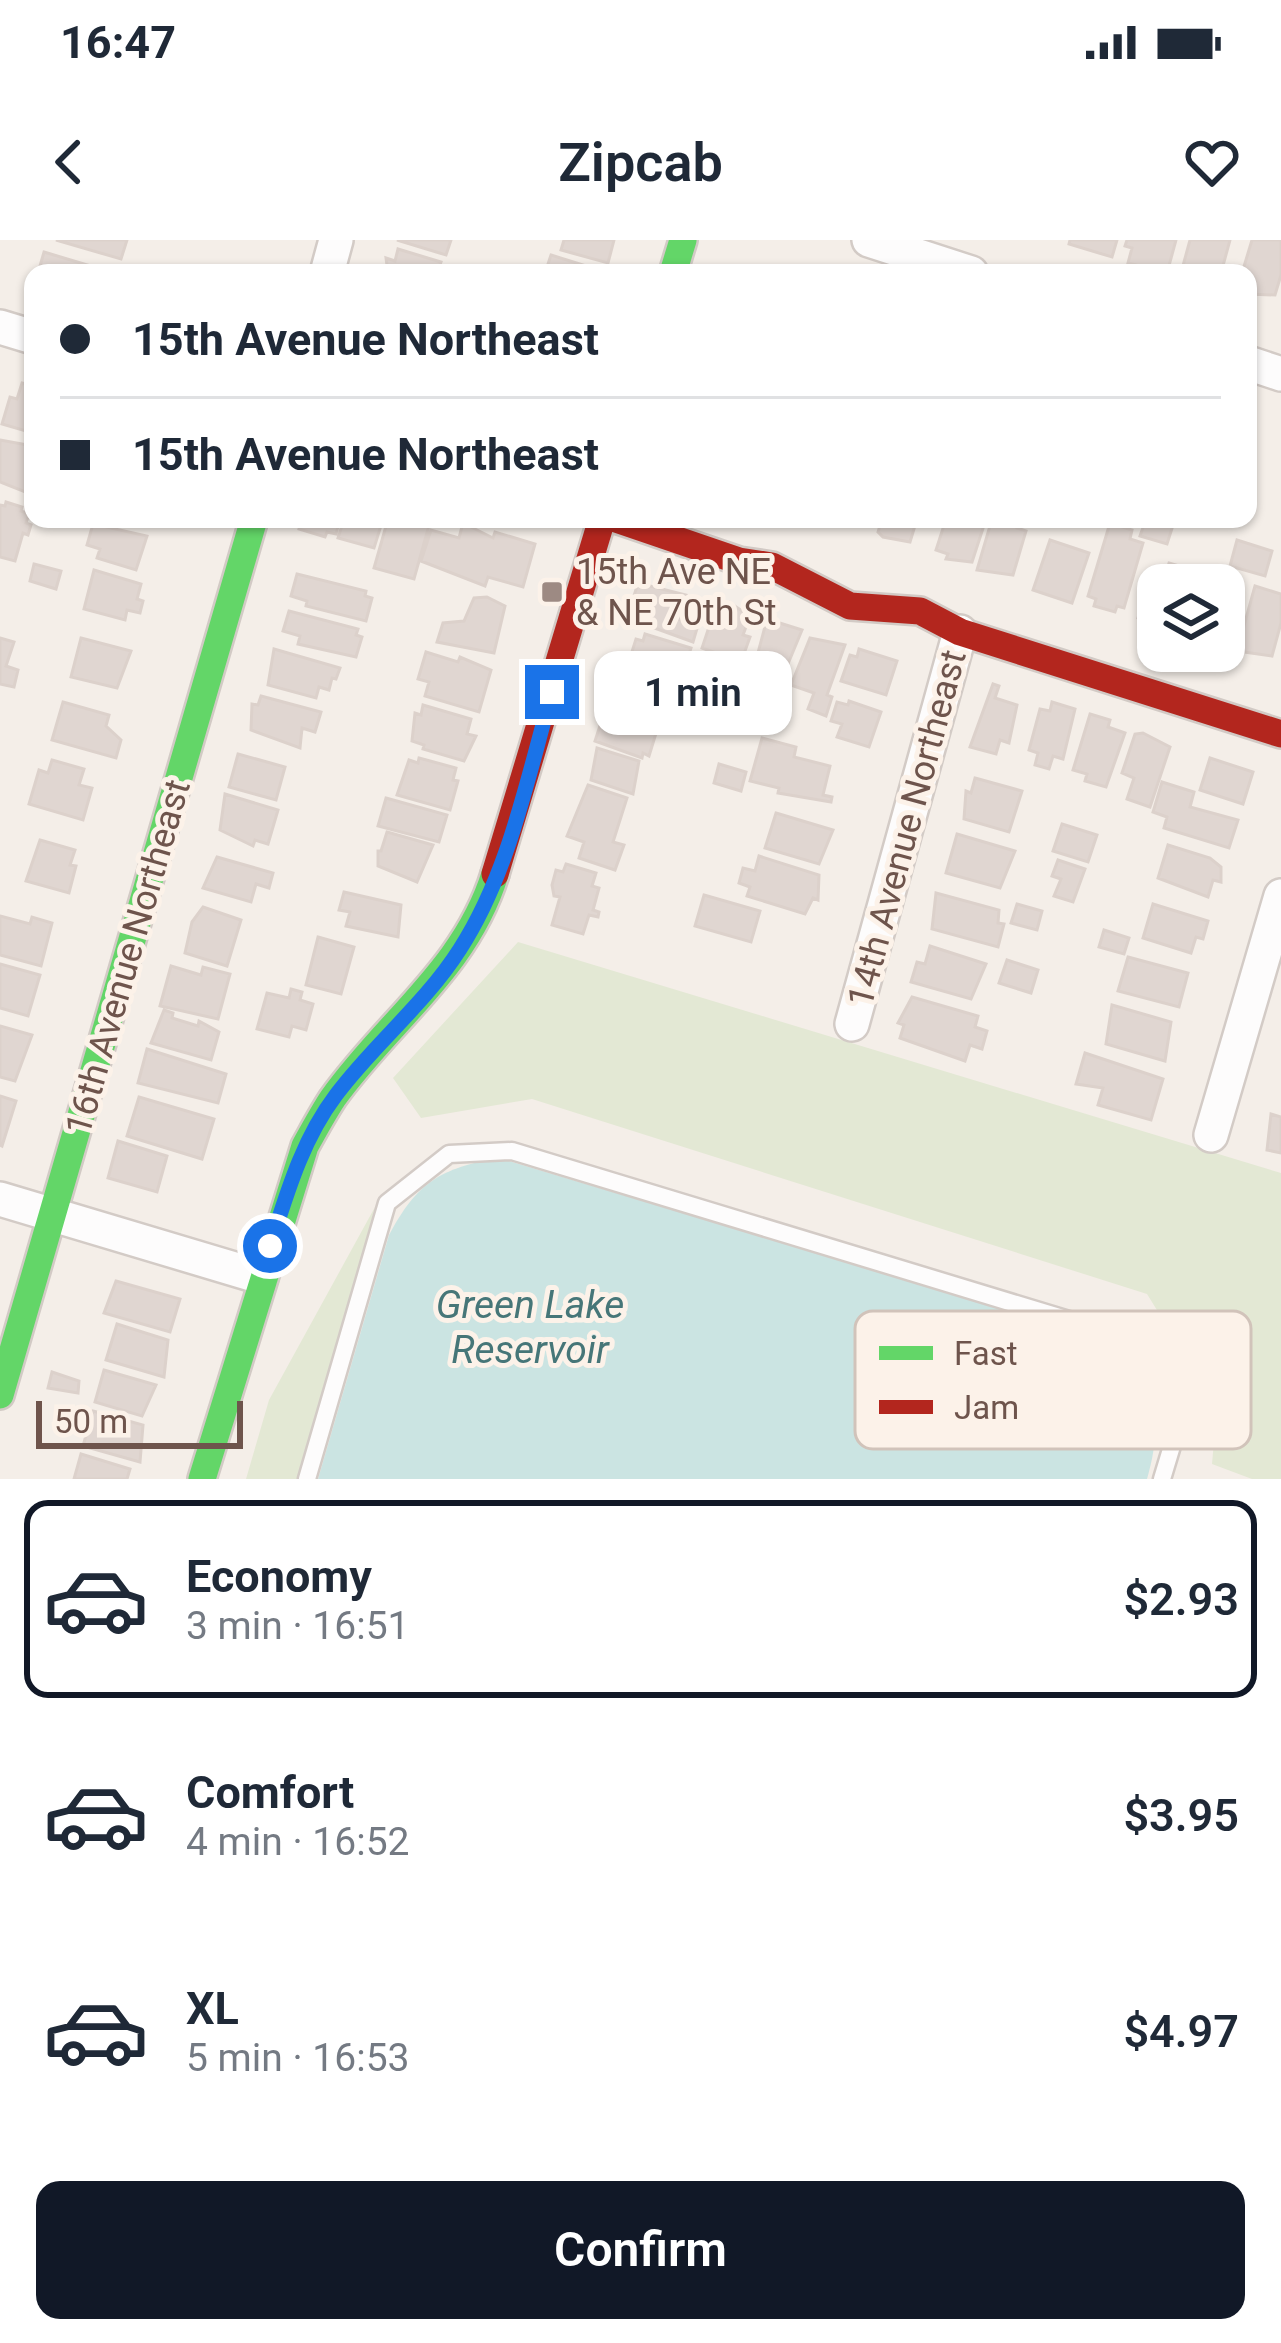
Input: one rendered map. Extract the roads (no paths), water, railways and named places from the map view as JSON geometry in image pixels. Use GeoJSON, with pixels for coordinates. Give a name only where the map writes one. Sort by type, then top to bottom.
{"type":"FeatureCollection","features":[{"type":"Feature","properties":{"kind":"street"},"geometry":{"type":"LineString","coordinates":[[869,240],[943,264]]}},
{"type":"Feature","properties":{"kind":"street","name":"16th Avenue Northeast"},"geometry":{"type":"LineString","coordinates":[[0,1395],[6,1352],[52,1214],[251,528]]}},
{"type":"Feature","properties":{"kind":"street"},"geometry":{"type":"LineString","coordinates":[[202,1479],[294,1173],[318,1121],[359,1067],[445,972],[488,900],[599,528]]}},
{"type":"Feature","properties":{"kind":"street"},"geometry":{"type":"LineString","coordinates":[[642,528],[739,561],[772,566],[850,606],[920,611],[960,632],[1281,734]]}},
{"type":"Feature","properties":{"kind":"street","name":"14th Avenue Northeast"},"geometry":{"type":"LineString","coordinates":[[852,1024],[960,632]]}},
{"type":"Feature","properties":{"kind":"street"},"geometry":{"type":"LineString","coordinates":[[1211,1136],[1281,896]]}},
{"type":"Feature","properties":{"kind":"street"},"geometry":{"type":"LineString","coordinates":[[0,1199],[261,1277]]}},
{"type":"Feature","properties":{"kind":"lane"},"geometry":{"type":"LineString","coordinates":[[308,1479],[387,1203],[449,1154],[512,1151],[1039,1311]]}},
{"type":"Feature","properties":{"kind":"lane"},"geometry":{"type":"LineString","coordinates":[[1163,1479],[1171,1449]]}},
{"type":"Feature","properties":{"kind":"water","name":"Green Lake Reservoir"},"geometry":{"type":"Polygon","coordinates":[[[499,1158],[1010,1311],[855,1311],[855,1449],[1153,1449],[1147,1479],[318,1479],[389,1235],[421,1190],[461,1167],[499,1158]]]}},
{"type":"Feature","properties":{"kind":"place","name":"15th Ave NE & NE 70th St"},"geometry":{"type":"Point","coordinates":[552,592]}}]}
